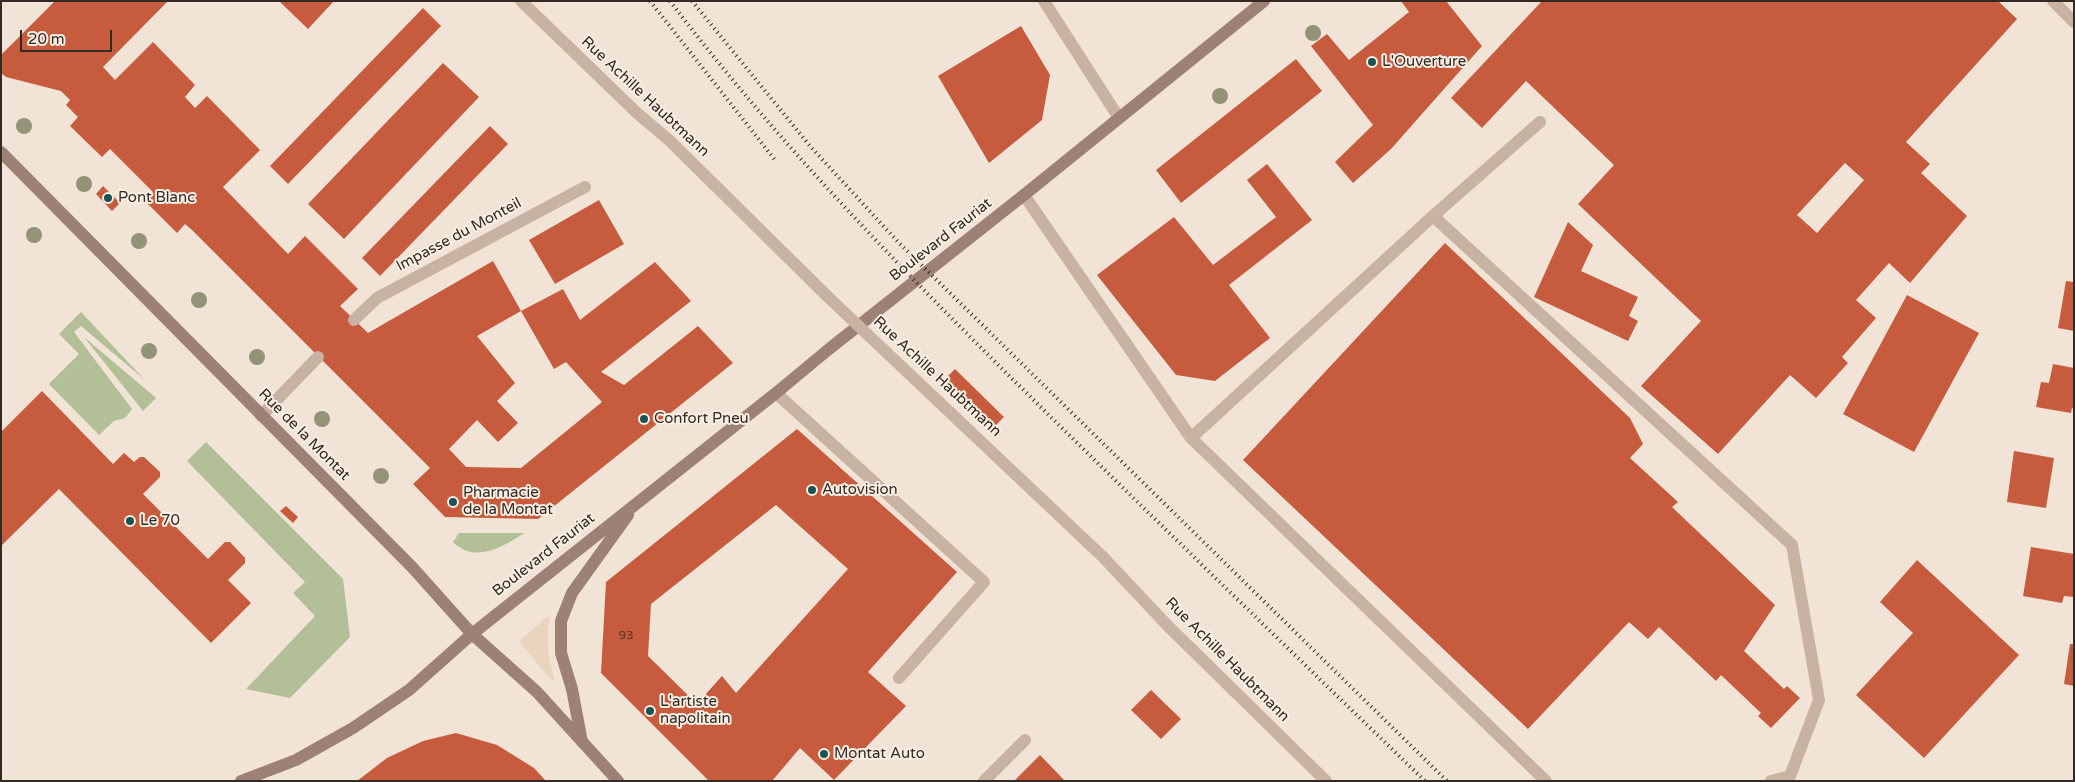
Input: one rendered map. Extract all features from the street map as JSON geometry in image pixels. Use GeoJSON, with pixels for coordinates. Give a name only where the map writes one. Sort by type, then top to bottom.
{"type":"FeatureCollection","features":[{"type":"Feature","properties":{"kind":"main road","name":"Boulevard Fauriat"},"geometry":{"type":"LineString","coordinates":[[241,781],[296,760],[353,728],[409,690],[472,634],[1024,195],[1264,1]]}},
{"type":"Feature","properties":{"kind":"main road","name":"Rue de la Montat"},"geometry":{"type":"LineString","coordinates":[[1,152],[412,567],[472,634],[537,692],[618,781]]}},
{"type":"Feature","properties":{"kind":"main road","name":"Boulevard Fauriat"},"geometry":{"type":"LineString","coordinates":[[582,742],[572,690],[561,653],[561,621],[572,593],[637,503]]}},
{"type":"Feature","properties":{"kind":"street","name":"Rue Achille Haubtmann"},"geometry":{"type":"LineString","coordinates":[[521,1],[637,113],[670,141],[827,296],[1103,557],[1167,625],[1326,781]]}},
{"type":"Feature","properties":{"kind":"street"},"geometry":{"type":"LineString","coordinates":[[1044,1],[1119,118]]}},
{"type":"Feature","properties":{"kind":"street"},"geometry":{"type":"LineString","coordinates":[[2053,1],[2074,22]]}},
{"type":"Feature","properties":{"kind":"street"},"geometry":{"type":"LineString","coordinates":[[1191,438],[1433,216],[1540,122]]}},
{"type":"Feature","properties":{"kind":"street","name":"Impasse du Monteil"},"geometry":{"type":"LineString","coordinates":[[354,320],[377,298],[585,187]]}},
{"type":"Feature","properties":{"kind":"street"},"geometry":{"type":"LineString","coordinates":[[1024,195],[1191,438],[1546,781]]}},
{"type":"Feature","properties":{"kind":"street"},"geometry":{"type":"LineString","coordinates":[[1433,216],[1792,546],[1819,700],[1790,776],[1771,781]]}},
{"type":"Feature","properties":{"kind":"street"},"geometry":{"type":"LineString","coordinates":[[261,416],[318,357]]}},
{"type":"Feature","properties":{"kind":"street"},"geometry":{"type":"LineString","coordinates":[[776,393],[984,582],[899,678]]}},
{"type":"Feature","properties":{"kind":"street"},"geometry":{"type":"LineString","coordinates":[[984,781],[1025,740]]}},
{"type":"Feature","properties":{"kind":"green space"},"geometry":{"type":"Polygon","coordinates":[[[81,312],[145,380],[81,326],[74,332],[132,409],[125,418],[114,421],[99,435],[49,384],[79,354],[59,334],[81,312]]]}},
{"type":"Feature","properties":{"kind":"green space"},"geometry":{"type":"Polygon","coordinates":[[[84,337],[156,398],[143,411],[84,337]]]}},
{"type":"Feature","properties":{"kind":"green space"},"geometry":{"type":"Polygon","coordinates":[[[206,442],[343,579],[350,637],[290,698],[246,689],[315,616],[293,593],[305,582],[187,461],[206,442]]]}},
{"type":"Feature","properties":{"kind":"green space"},"geometry":{"type":"Polygon","coordinates":[[[459,533],[524,533],[498,548],[480,553],[462,549],[453,542],[459,533]]]}},
{"type":"Feature","properties":{"kind":"shaded area"},"geometry":{"type":"Polygon","coordinates":[[[548,616],[550,618],[548,650],[554,681],[548,677],[519,641],[548,616]]]}},
{"type":"Feature","properties":{"kind":"building"},"geometry":{"type":"Polygon","coordinates":[[[55,1],[168,1],[103,67],[115,80],[153,42],[195,85],[185,97],[195,108],[207,96],[260,150],[223,187],[288,254],[305,236],[358,289],[340,306],[368,333],[493,261],[521,311],[563,289],[580,320],[655,262],[691,301],[601,372],[624,385],[698,326],[733,363],[538,519],[445,517],[413,484],[430,468],[192,230],[185,224],[177,233],[145,201],[153,192],[110,149],[102,157],[70,126],[78,117],[66,105],[70,100],[61,91],[6,77],[1,73],[1,55],[55,1]],[[521,311],[477,336],[515,383],[497,401],[518,423],[498,442],[477,420],[449,449],[466,467],[521,468],[602,402],[566,362],[554,369],[521,311]]]}},
{"type":"Feature","properties":{"kind":"building"},"geometry":{"type":"Polygon","coordinates":[[[279,1],[334,1],[308,29],[279,1]]]}},
{"type":"Feature","properties":{"kind":"building"},"geometry":{"type":"Polygon","coordinates":[[[1401,1],[1446,1],[1482,46],[1391,149],[1353,183],[1335,162],[1373,125],[1311,46],[1327,34],[1349,60],[1409,12],[1401,1]]]}},
{"type":"Feature","properties":{"kind":"building"},"geometry":{"type":"Polygon","coordinates":[[[1542,1],[1998,1],[2017,19],[1906,142],[1930,164],[1921,173],[1967,216],[1910,283],[1889,263],[1856,300],[1876,318],[1842,357],[1848,363],[1816,398],[1790,375],[1718,454],[1641,386],[1701,321],[1578,204],[1614,165],[1526,81],[1482,128],[1451,98],[1542,1]],[[1845,163],[1797,215],[1817,233],[1864,180],[1845,163]]]}},
{"type":"Feature","properties":{"kind":"building"},"geometry":{"type":"Polygon","coordinates":[[[423,8],[441,26],[288,184],[270,166],[423,8]]]}},
{"type":"Feature","properties":{"kind":"building"},"geometry":{"type":"Polygon","coordinates":[[[1021,26],[1050,75],[1042,120],[989,163],[938,76],[1021,26]]]}},
{"type":"Feature","properties":{"kind":"building"},"geometry":{"type":"Polygon","coordinates":[[[1296,59],[1322,91],[1181,203],[1156,170],[1296,59]]]}},
{"type":"Feature","properties":{"kind":"building"},"geometry":{"type":"Polygon","coordinates":[[[443,63],[479,97],[344,239],[308,204],[443,63]]]}},
{"type":"Feature","properties":{"kind":"building"},"geometry":{"type":"Polygon","coordinates":[[[490,126],[508,144],[380,276],[362,258],[490,126]]]}},
{"type":"Feature","properties":{"kind":"building"},"geometry":{"type":"Polygon","coordinates":[[[1267,164],[1312,220],[1229,285],[1270,338],[1215,381],[1176,375],[1097,275],[1174,217],[1213,265],[1276,217],[1247,180],[1267,164]]]}},
{"type":"Feature","properties":{"kind":"building"},"geometry":{"type":"Polygon","coordinates":[[[103,186],[120,203],[112,211],[96,194],[103,186]]]}},
{"type":"Feature","properties":{"kind":"building"},"geometry":{"type":"Polygon","coordinates":[[[599,200],[624,244],[555,284],[529,240],[599,200]]]}},
{"type":"Feature","properties":{"kind":"building"},"geometry":{"type":"Polygon","coordinates":[[[1568,222],[1593,245],[1581,271],[1638,297],[1629,316],[1638,321],[1628,341],[1534,297],[1568,222]]]}},
{"type":"Feature","properties":{"kind":"building"},"geometry":{"type":"Polygon","coordinates":[[[1445,243],[1630,418],[1643,444],[1630,458],[1678,502],[1672,507],[1775,605],[1744,651],[1784,689],[1787,686],[1800,698],[1771,728],[1758,716],[1761,713],[1721,675],[1716,681],[1659,627],[1648,639],[1629,622],[1528,729],[1243,460],[1445,243]]]}},
{"type":"Feature","properties":{"kind":"building"},"geometry":{"type":"Polygon","coordinates":[[[2066,281],[2074,282],[2074,331],[2058,328],[2066,281]]]}},
{"type":"Feature","properties":{"kind":"building"},"geometry":{"type":"Polygon","coordinates":[[[1907,295],[1979,333],[1914,452],[1843,414],[1907,295]]]}},
{"type":"Feature","properties":{"kind":"building"},"geometry":{"type":"Polygon","coordinates":[[[2053,364],[2074,368],[2074,409],[2072,408],[2071,413],[2036,407],[2041,382],[2049,383],[2053,364]]]}},
{"type":"Feature","properties":{"kind":"building"},"geometry":{"type":"Polygon","coordinates":[[[955,369],[1004,417],[994,427],[945,379],[955,369]]]}},
{"type":"Feature","properties":{"kind":"building","name":"Le 70"},"geometry":{"type":"Polygon","coordinates":[[[42,391],[113,464],[124,453],[134,462],[140,457],[144,457],[160,472],[160,477],[143,494],[208,559],[225,542],[230,542],[245,558],[245,563],[228,580],[251,603],[211,643],[59,489],[1,546],[1,432],[42,391]]]}},
{"type":"Feature","properties":{"kind":"building"},"geometry":{"type":"Polygon","coordinates":[[[797,429],[957,572],[868,672],[906,706],[834,780],[800,748],[772,781],[709,781],[601,673],[606,582],[797,429]],[[776,505],[651,604],[648,656],[697,704],[722,676],[736,693],[848,569],[776,505]]]}},
{"type":"Feature","properties":{"kind":"building"},"geometry":{"type":"Polygon","coordinates":[[[2014,451],[2054,458],[2046,508],[2007,502],[2014,451]]]}},
{"type":"Feature","properties":{"kind":"building"},"geometry":{"type":"Polygon","coordinates":[[[286,506],[298,517],[293,523],[280,511],[286,506]]]}},
{"type":"Feature","properties":{"kind":"building"},"geometry":{"type":"Polygon","coordinates":[[[2031,547],[2074,554],[2074,597],[2064,596],[2062,603],[2023,596],[2031,547]]]}},
{"type":"Feature","properties":{"kind":"building"},"geometry":{"type":"Polygon","coordinates":[[[1917,560],[2019,655],[1924,758],[1856,695],[1913,633],[1880,602],[1917,560]]]}},
{"type":"Feature","properties":{"kind":"building"},"geometry":{"type":"Polygon","coordinates":[[[2070,644],[2074,644],[2074,686],[2064,684],[2070,644]]]}},
{"type":"Feature","properties":{"kind":"building"},"geometry":{"type":"Polygon","coordinates":[[[1151,690],[1181,719],[1161,739],[1131,710],[1151,690]]]}},
{"type":"Feature","properties":{"kind":"building"},"geometry":{"type":"Polygon","coordinates":[[[456,733],[497,745],[534,768],[546,781],[357,781],[387,758],[423,741],[456,733]]]}},
{"type":"Feature","properties":{"kind":"building"},"geometry":{"type":"Polygon","coordinates":[[[1040,755],[1065,781],[1014,781],[1040,755]]]}},
{"type":"Feature","properties":{"kind":"railway"},"geometry":{"type":"LineString","coordinates":[[650,1],[775,160]]}},
{"type":"Feature","properties":{"kind":"railway"},"geometry":{"type":"LineString","coordinates":[[670,1],[760,113],[905,271],[1006,373],[1425,781]]}},
{"type":"Feature","properties":{"kind":"railway"},"geometry":{"type":"LineString","coordinates":[[692,1],[810,146],[898,242],[1447,781]]}},
{"type":"Feature","properties":{"kind":"place","name":"L'Ouverture"},"geometry":{"type":"Point","coordinates":[1372,62]}},
{"type":"Feature","properties":{"kind":"place","name":"Pont Blanc"},"geometry":{"type":"Point","coordinates":[108,198]}},
{"type":"Feature","properties":{"kind":"place","name":"Confort Pneu"},"geometry":{"type":"Point","coordinates":[644,419]}},
{"type":"Feature","properties":{"kind":"place","name":"Autovision"},"geometry":{"type":"Point","coordinates":[812,490]}},
{"type":"Feature","properties":{"kind":"place","name":"Pharmacie de la Montat"},"geometry":{"type":"Point","coordinates":[453,502]}},
{"type":"Feature","properties":{"kind":"place","name":"Le 70"},"geometry":{"type":"Point","coordinates":[130,521]}},
{"type":"Feature","properties":{"kind":"place","name":"L'artiste napolitain"},"geometry":{"type":"Point","coordinates":[650,711]}},
{"type":"Feature","properties":{"kind":"place","name":"Montat Auto"},"geometry":{"type":"Point","coordinates":[824,754]}}]}
